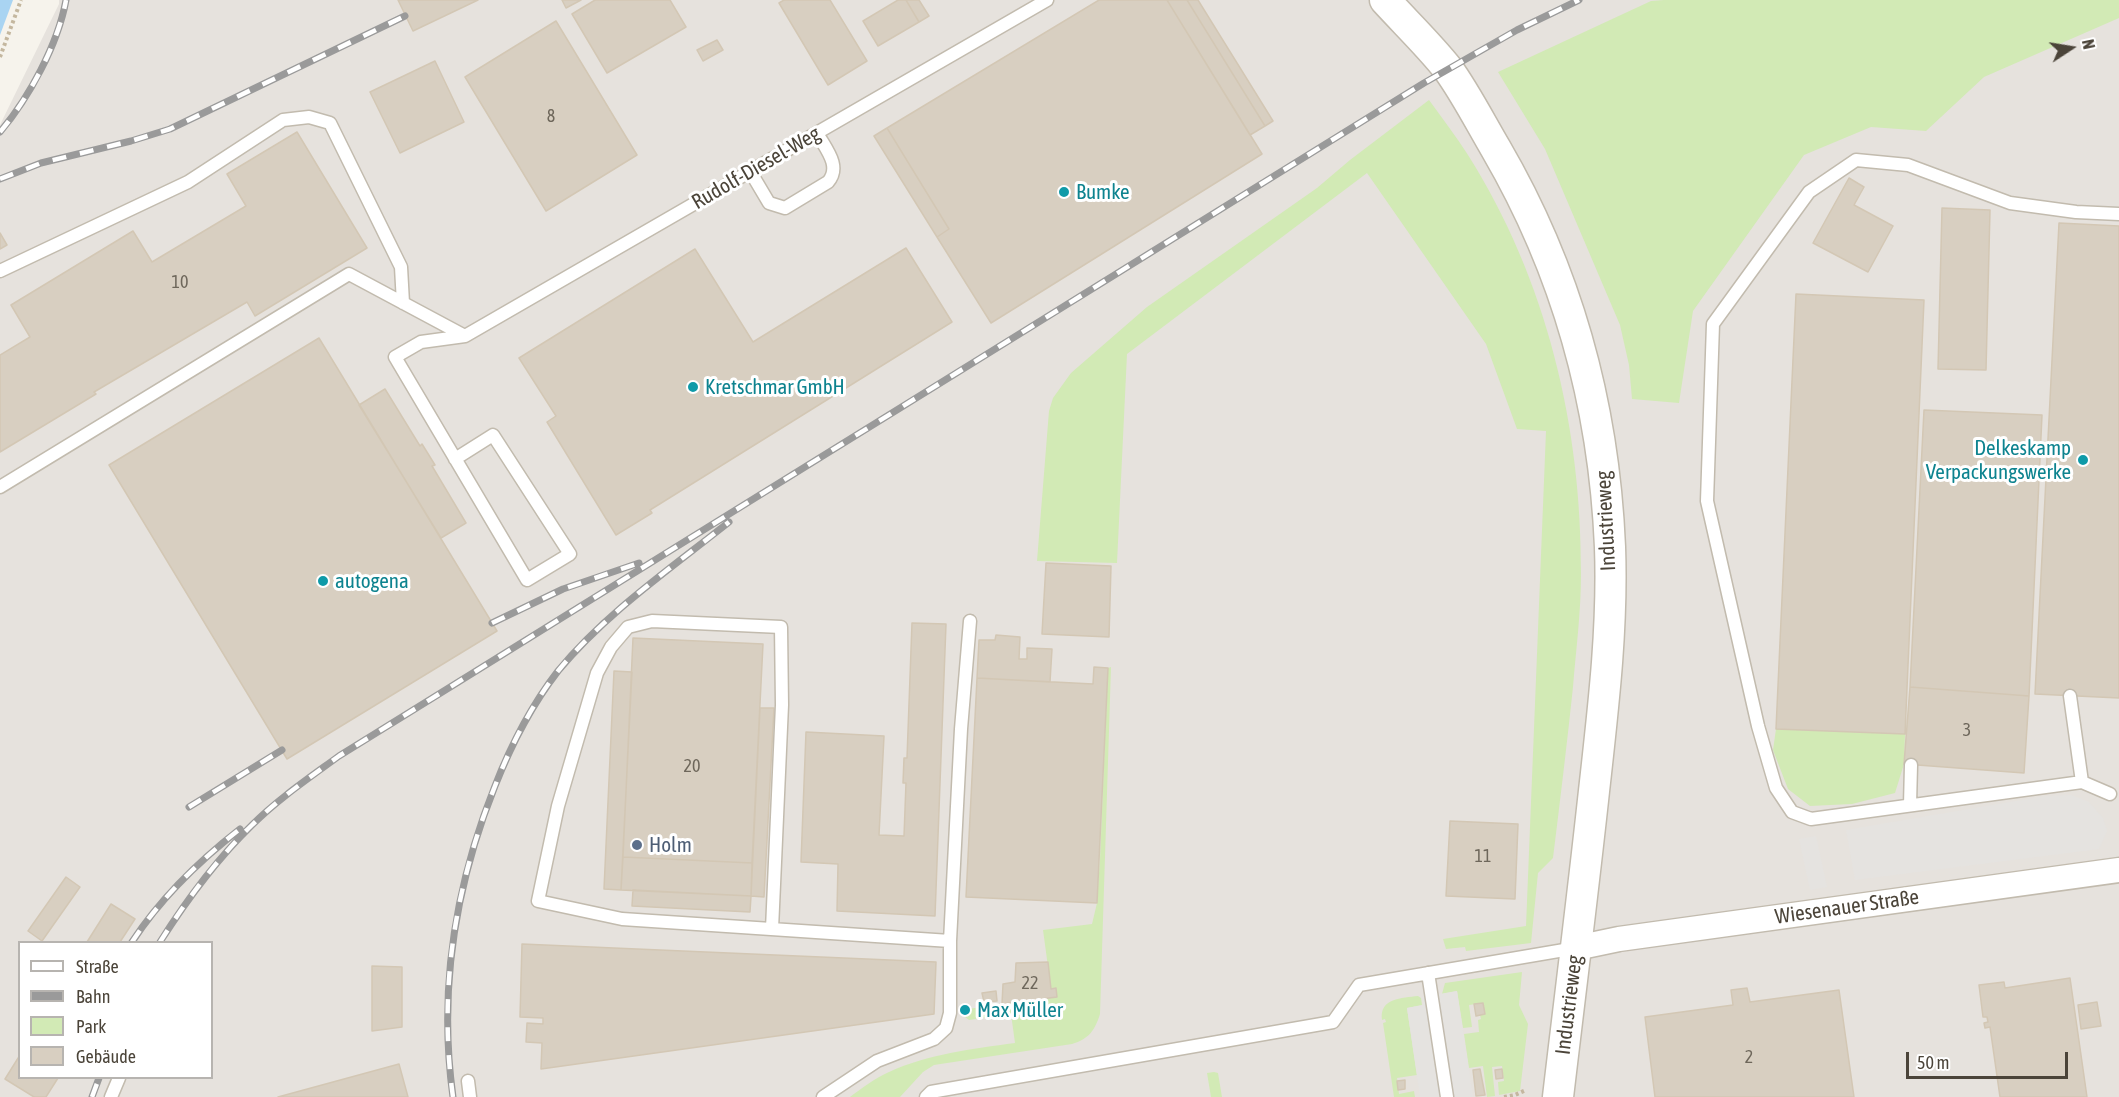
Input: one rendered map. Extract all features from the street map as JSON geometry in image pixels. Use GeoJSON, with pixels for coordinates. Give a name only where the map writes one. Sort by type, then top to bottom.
{"type":"FeatureCollection","features":[{"type":"Feature","properties":{"kind":"street","name":"Industrieweg"},"geometry":{"type":"LineString","coordinates":[[1385,0],[1448,69],[1514,179],[1544,240],[1579,343],[1601,454],[1610,550],[1608,641],[1603,710],[1558,1097]]}},
{"type":"Feature","properties":{"kind":"street","name":"Wiesenauer Straße"},"geometry":{"type":"LineString","coordinates":[[1576,948],[1618,939],[2119,870]]}},
{"type":"Feature","properties":{"kind":"lane","name":"Rudolf-Diesel-Weg"},"geometry":{"type":"LineString","coordinates":[[465,336],[1047,0]]}},
{"type":"Feature","properties":{"kind":"lane"},"geometry":{"type":"LineString","coordinates":[[0,271],[188,182],[283,120],[309,117],[330,123],[401,267],[403,303]]}},
{"type":"Feature","properties":{"kind":"lane"},"geometry":{"type":"LineString","coordinates":[[750,171],[769,203],[785,208],[828,182],[833,176],[834,168],[831,159],[817,133]]}},
{"type":"Feature","properties":{"kind":"lane"},"geometry":{"type":"LineString","coordinates":[[2110,794],[2082,782],[1811,819],[1792,812],[1776,788],[1758,726],[1707,501],[1713,324],[1809,192],[1857,160],[1908,165],[2010,203],[2076,212],[2119,214]]}},
{"type":"Feature","properties":{"kind":"lane"},"geometry":{"type":"LineString","coordinates":[[0,487],[349,274],[465,336]]}},
{"type":"Feature","properties":{"kind":"lane"},"geometry":{"type":"LineString","coordinates":[[455,459],[493,435],[570,554],[527,580],[455,459],[395,357],[421,342],[465,336]]}},
{"type":"Feature","properties":{"kind":"lane"},"geometry":{"type":"LineString","coordinates":[[772,930],[782,705],[781,627],[652,621],[628,627],[611,647],[597,673],[558,806],[538,901],[622,919],[772,930],[950,941]]}},
{"type":"Feature","properties":{"kind":"lane"},"geometry":{"type":"LineString","coordinates":[[823,1097],[877,1061],[934,1039],[946,1028],[950,1013],[950,941],[961,729],[970,621]]}},
{"type":"Feature","properties":{"kind":"lane"},"geometry":{"type":"LineString","coordinates":[[2070,696],[2082,782]]}},
{"type":"Feature","properties":{"kind":"lane"},"geometry":{"type":"LineString","coordinates":[[1911,765],[1911,805]]}},
{"type":"Feature","properties":{"kind":"lane"},"geometry":{"type":"LineString","coordinates":[[926,1097],[931,1092],[1333,1022],[1359,985],[1576,948]]}},
{"type":"Feature","properties":{"kind":"lane"},"geometry":{"type":"LineString","coordinates":[[1428,973],[1447,1097]]}},
{"type":"Feature","properties":{"kind":"lane"},"geometry":{"type":"LineString","coordinates":[[111,1097],[118,1079]]}},
{"type":"Feature","properties":{"kind":"lane"},"geometry":{"type":"LineString","coordinates":[[468,1081],[470,1097]]}},
{"type":"Feature","properties":{"kind":"path"},"geometry":{"type":"LineString","coordinates":[[0,57],[21,0]]}},
{"type":"Feature","properties":{"kind":"path"},"geometry":{"type":"LineString","coordinates":[[1504,1097],[1526,1090]]}},
{"type":"Feature","properties":{"kind":"shaded area"},"geometry":{"type":"Polygon","coordinates":[[[59,0],[2119,0],[2119,1097],[0,1097],[0,125],[59,0]]]}},
{"type":"Feature","properties":{"kind":"shaded area"},"geometry":{"type":"Polygon","coordinates":[[[2071,795],[2089,802],[2103,818],[2107,831],[2099,849],[1855,880],[1846,830],[2045,796],[2071,795]]]}},
{"type":"Feature","properties":{"kind":"shaded area"},"geometry":{"type":"Polygon","coordinates":[[[1816,836],[1827,887],[1810,890],[1799,839],[1816,836]]]}},
{"type":"Feature","properties":{"kind":"shaded area"},"geometry":{"type":"Polygon","coordinates":[[[1457,991],[1473,1097],[1420,1097],[1407,1008],[1423,1005],[1422,997],[1457,991]]]}},
{"type":"Feature","properties":{"kind":"green space"},"geometry":{"type":"Polygon","coordinates":[[[2119,0],[2119,18],[1984,77],[1926,131],[1871,127],[1804,155],[1693,311],[1679,403],[1632,399],[1629,365],[1620,325],[1545,149],[1498,72],[1651,1],[2119,0]]]}},
{"type":"Feature","properties":{"kind":"green space"},"geometry":{"type":"Polygon","coordinates":[[[1429,100],[1468,155],[1496,203],[1539,304],[1567,410],[1580,519],[1580,602],[1566,751],[1553,858],[1538,873],[1531,943],[1466,951],[1465,947],[1446,949],[1443,939],[1526,926],[1546,431],[1517,429],[1486,344],[1367,173],[1127,354],[1117,563],[1037,561],[1049,411],[1053,398],[1071,373],[1147,307],[1317,188],[1429,100]]]}},
{"type":"Feature","properties":{"kind":"green space"},"geometry":{"type":"Polygon","coordinates":[[[1111,667],[1100,1014],[1096,1025],[1087,1037],[1072,1044],[934,1065],[923,1072],[900,1097],[850,1097],[884,1074],[919,1061],[950,1053],[1015,1043],[1011,1014],[969,1020],[961,1014],[961,1010],[1057,996],[1056,988],[1051,989],[1043,930],[1092,924],[1097,903],[1108,668],[1111,667]]]}},
{"type":"Feature","properties":{"kind":"green space"},"geometry":{"type":"Polygon","coordinates":[[[1776,729],[1905,734],[1904,764],[1895,793],[1852,804],[1810,806],[1788,789],[1773,750],[1776,729]]]}},
{"type":"Feature","properties":{"kind":"green space"},"geometry":{"type":"Polygon","coordinates":[[[1522,972],[1519,1005],[1528,1024],[1520,1091],[1499,1095],[1498,1082],[1504,1081],[1502,1066],[1492,1067],[1495,1096],[1487,1097],[1483,1066],[1469,1068],[1464,1034],[1479,1032],[1478,1020],[1481,1019],[1480,1015],[1485,1014],[1483,1003],[1469,1005],[1472,1027],[1463,1028],[1457,991],[1442,994],[1445,983],[1522,972]]]}},
{"type":"Feature","properties":{"kind":"green space"},"geometry":{"type":"Polygon","coordinates":[[[1418,996],[1421,998],[1422,1005],[1407,1008],[1417,1075],[1397,1078],[1399,1094],[1414,1091],[1415,1097],[1394,1097],[1383,1023],[1386,1022],[1385,1019],[1382,1020],[1382,1013],[1384,1007],[1393,1000],[1418,996]]]}},
{"type":"Feature","properties":{"kind":"green space"},"geometry":{"type":"Polygon","coordinates":[[[1207,1073],[1218,1073],[1222,1097],[1211,1097],[1207,1073]]]}},
{"type":"Feature","properties":{"kind":"water"},"geometry":{"type":"Polygon","coordinates":[[[0,0],[13,0],[0,35],[0,0]]]}},
{"type":"Feature","properties":{"kind":"building"},"geometry":{"type":"Polygon","coordinates":[[[398,0],[478,0],[413,31],[398,0]]]}},
{"type":"Feature","properties":{"kind":"building"},"geometry":{"type":"Polygon","coordinates":[[[562,0],[581,0],[566,8],[562,0]]]}},
{"type":"Feature","properties":{"kind":"building"},"geometry":{"type":"Polygon","coordinates":[[[595,0],[670,0],[686,27],[607,73],[572,14],[595,0]]]}},
{"type":"Feature","properties":{"kind":"building"},"geometry":{"type":"Polygon","coordinates":[[[784,0],[830,0],[867,61],[828,85],[779,3],[784,0]]]}},
{"type":"Feature","properties":{"kind":"building"},"geometry":{"type":"Polygon","coordinates":[[[898,0],[906,0],[919,22],[878,46],[863,21],[898,0]]]}},
{"type":"Feature","properties":{"kind":"building"},"geometry":{"type":"Polygon","coordinates":[[[906,0],[919,0],[929,16],[919,22],[906,0]]]}},
{"type":"Feature","properties":{"kind":"building","name":"Bumke"},"geometry":{"type":"Polygon","coordinates":[[[1099,0],[1167,0],[1262,154],[991,323],[937,237],[949,229],[887,128],[1099,0]]]}},
{"type":"Feature","properties":{"kind":"building"},"geometry":{"type":"Polygon","coordinates":[[[1167,0],[1187,0],[1265,126],[1250,135],[1167,0]]]}},
{"type":"Feature","properties":{"kind":"building"},"geometry":{"type":"Polygon","coordinates":[[[1187,0],[1198,0],[1273,121],[1265,126],[1187,0]]]}},
{"type":"Feature","properties":{"kind":"building"},"geometry":{"type":"Polygon","coordinates":[[[556,21],[637,155],[546,211],[465,77],[556,21]]]}},
{"type":"Feature","properties":{"kind":"building"},"geometry":{"type":"Polygon","coordinates":[[[717,40],[723,50],[703,61],[697,50],[717,40]]]}},
{"type":"Feature","properties":{"kind":"building"},"geometry":{"type":"Polygon","coordinates":[[[435,61],[464,122],[400,153],[370,92],[435,61]]]}},
{"type":"Feature","properties":{"kind":"building"},"geometry":{"type":"Polygon","coordinates":[[[887,128],[949,229],[937,237],[874,136],[887,128]]]}},
{"type":"Feature","properties":{"kind":"building"},"geometry":{"type":"Polygon","coordinates":[[[297,132],[367,248],[255,316],[247,302],[94,392],[96,394],[0,452],[0,355],[30,337],[11,305],[133,231],[152,262],[246,206],[227,174],[297,132]]]}},
{"type":"Feature","properties":{"kind":"building"},"geometry":{"type":"Polygon","coordinates":[[[1849,178],[1864,187],[1854,205],[1893,226],[1868,272],[1813,243],[1849,178]]]}},
{"type":"Feature","properties":{"kind":"building"},"geometry":{"type":"Polygon","coordinates":[[[1942,208],[1990,210],[1986,370],[1938,369],[1942,208]]]}},
{"type":"Feature","properties":{"kind":"building","name":"Delkeskamp Verpackungswerke"},"geometry":{"type":"Polygon","coordinates":[[[2059,223],[2119,226],[2119,698],[2035,694],[2059,223]]]}},
{"type":"Feature","properties":{"kind":"building"},"geometry":{"type":"Polygon","coordinates":[[[0,233],[7,245],[0,249],[0,233]]]}},
{"type":"Feature","properties":{"kind":"building","name":"Kretschmar GmbH"},"geometry":{"type":"Polygon","coordinates":[[[906,248],[952,322],[650,510],[652,513],[616,535],[547,422],[556,416],[519,358],[695,249],[753,342],[906,248]]]}},
{"type":"Feature","properties":{"kind":"building"},"geometry":{"type":"Polygon","coordinates":[[[1796,294],[1924,300],[1905,734],[1776,729],[1796,294]]]}},
{"type":"Feature","properties":{"kind":"building","name":"autogena"},"geometry":{"type":"Polygon","coordinates":[[[319,338],[497,631],[287,759],[109,465],[319,338]]]}},
{"type":"Feature","properties":{"kind":"building"},"geometry":{"type":"Polygon","coordinates":[[[385,389],[420,446],[422,444],[435,465],[432,466],[466,523],[441,538],[359,405],[385,389]]]}},
{"type":"Feature","properties":{"kind":"building"},"geometry":{"type":"Polygon","coordinates":[[[1924,410],[2042,415],[2029,696],[1910,687],[1924,410]]]}},
{"type":"Feature","properties":{"kind":"building"},"geometry":{"type":"Polygon","coordinates":[[[1046,563],[1111,566],[1109,637],[1042,634],[1046,563]]]}},
{"type":"Feature","properties":{"kind":"building"},"geometry":{"type":"Polygon","coordinates":[[[912,623],[946,624],[935,916],[837,911],[838,864],[801,862],[806,732],[884,736],[879,835],[904,836],[906,783],[903,783],[904,758],[907,758],[912,623]]]}},
{"type":"Feature","properties":{"kind":"building"},"geometry":{"type":"Polygon","coordinates":[[[996,635],[1020,637],[1019,659],[1027,659],[1027,648],[1052,649],[1050,682],[977,678],[979,640],[995,640],[996,635]]]}},
{"type":"Feature","properties":{"kind":"building"},"geometry":{"type":"Polygon","coordinates":[[[633,638],[763,644],[752,863],[623,857],[633,638]]]}},
{"type":"Feature","properties":{"kind":"building"},"geometry":{"type":"Polygon","coordinates":[[[1094,667],[1108,668],[1097,903],[966,897],[977,678],[1093,684],[1094,667]]]}},
{"type":"Feature","properties":{"kind":"building"},"geometry":{"type":"Polygon","coordinates":[[[614,671],[632,672],[621,890],[604,889],[614,671]]]}},
{"type":"Feature","properties":{"kind":"building"},"geometry":{"type":"Polygon","coordinates":[[[1910,687],[2029,696],[2024,773],[1904,764],[1910,687]]]}},
{"type":"Feature","properties":{"kind":"building"},"geometry":{"type":"Polygon","coordinates":[[[760,708],[774,708],[764,897],[751,896],[760,708]]]}},
{"type":"Feature","properties":{"kind":"building"},"geometry":{"type":"Polygon","coordinates":[[[1450,821],[1518,824],[1515,899],[1446,896],[1450,821]]]}},
{"type":"Feature","properties":{"kind":"building"},"geometry":{"type":"Polygon","coordinates":[[[623,857],[752,863],[751,896],[621,890],[623,857]]]}},
{"type":"Feature","properties":{"kind":"building"},"geometry":{"type":"Polygon","coordinates":[[[66,877],[80,887],[42,941],[28,931],[66,877]]]}},
{"type":"Feature","properties":{"kind":"building"},"geometry":{"type":"Polygon","coordinates":[[[633,890],[751,896],[750,912],[632,906],[633,890]]]}},
{"type":"Feature","properties":{"kind":"building"},"geometry":{"type":"Polygon","coordinates":[[[111,904],[135,919],[121,941],[88,941],[111,904]]]}},
{"type":"Feature","properties":{"kind":"building"},"geometry":{"type":"Polygon","coordinates":[[[522,944],[936,962],[934,1014],[541,1069],[542,1043],[526,1042],[527,1023],[543,1024],[543,1018],[520,1017],[522,944]]]}},
{"type":"Feature","properties":{"kind":"building"},"geometry":{"type":"Polygon","coordinates":[[[1048,962],[1051,989],[1056,988],[1057,997],[1002,1004],[1003,984],[1015,982],[1016,963],[1048,962]]]}},
{"type":"Feature","properties":{"kind":"building"},"geometry":{"type":"Polygon","coordinates":[[[372,966],[402,967],[402,1027],[372,1031],[372,966]]]}},
{"type":"Feature","properties":{"kind":"building"},"geometry":{"type":"Polygon","coordinates":[[[2070,978],[2087,1097],[2000,1097],[1990,1027],[1985,1028],[1984,1023],[1988,1022],[1987,1017],[1983,1017],[1979,985],[2004,982],[2005,988],[2070,978]]]}},
{"type":"Feature","properties":{"kind":"building"},"geometry":{"type":"Polygon","coordinates":[[[1747,988],[1750,1002],[1839,990],[1854,1097],[1655,1097],[1645,1017],[1733,1005],[1731,990],[1747,988]]]}},
{"type":"Feature","properties":{"kind":"building"},"geometry":{"type":"Polygon","coordinates":[[[996,991],[997,1001],[984,1002],[982,993],[996,991]]]}},
{"type":"Feature","properties":{"kind":"building"},"geometry":{"type":"Polygon","coordinates":[[[2097,1002],[2101,1026],[2081,1029],[2078,1005],[2097,1002]]]}},
{"type":"Feature","properties":{"kind":"building"},"geometry":{"type":"Polygon","coordinates":[[[1483,1003],[1485,1014],[1476,1016],[1474,1004],[1483,1003]]]}},
{"type":"Feature","properties":{"kind":"building"},"geometry":{"type":"Polygon","coordinates":[[[18,1058],[18,1079],[57,1079],[46,1097],[34,1097],[5,1079],[18,1058]]]}},
{"type":"Feature","properties":{"kind":"building"},"geometry":{"type":"Polygon","coordinates":[[[399,1064],[408,1097],[278,1097],[399,1064]]]}},
{"type":"Feature","properties":{"kind":"building"},"geometry":{"type":"Polygon","coordinates":[[[1480,1069],[1485,1095],[1476,1096],[1473,1070],[1480,1069]]]}},
{"type":"Feature","properties":{"kind":"building"},"geometry":{"type":"Polygon","coordinates":[[[1502,1069],[1503,1078],[1496,1079],[1495,1070],[1502,1069]]]}},
{"type":"Feature","properties":{"kind":"building"},"geometry":{"type":"Polygon","coordinates":[[[1405,1080],[1405,1089],[1398,1090],[1397,1081],[1405,1080]]]}},
{"type":"Feature","properties":{"kind":"railway"},"geometry":{"type":"LineString","coordinates":[[0,132],[32,87],[41,70],[56,34],[66,0]]}},
{"type":"Feature","properties":{"kind":"railway"},"geometry":{"type":"LineString","coordinates":[[161,941],[202,881],[239,838],[262,815],[339,756],[1424,83],[1517,30],[1579,0]]}},
{"type":"Feature","properties":{"kind":"railway"},"geometry":{"type":"LineString","coordinates":[[0,179],[41,163],[170,129],[405,16]]}},
{"type":"Feature","properties":{"kind":"railway"},"geometry":{"type":"LineString","coordinates":[[453,1097],[448,1017],[453,939],[469,862],[501,771],[515,741],[548,684],[577,650],[639,592],[729,522]]}},
{"type":"Feature","properties":{"kind":"railway"},"geometry":{"type":"LineString","coordinates":[[492,623],[563,589],[639,563]]}},
{"type":"Feature","properties":{"kind":"railway"},"geometry":{"type":"LineString","coordinates":[[189,807],[282,750]]}},
{"type":"Feature","properties":{"kind":"railway"},"geometry":{"type":"LineString","coordinates":[[133,941],[181,881],[240,829]]}},
{"type":"Feature","properties":{"kind":"railway"},"geometry":{"type":"LineString","coordinates":[[92,1097],[99,1079]]}},
{"type":"Feature","properties":{"kind":"place","name":"Bumke"},"geometry":{"type":"Point","coordinates":[1064,192]}},
{"type":"Feature","properties":{"kind":"place","name":"Kretschmar GmbH"},"geometry":{"type":"Point","coordinates":[693,387]}},
{"type":"Feature","properties":{"kind":"place","name":"Delkeskamp Verpackungswerke"},"geometry":{"type":"Point","coordinates":[2083,460]}},
{"type":"Feature","properties":{"kind":"place","name":"autogena"},"geometry":{"type":"Point","coordinates":[323,581]}},
{"type":"Feature","properties":{"kind":"place","name":"Holm"},"geometry":{"type":"Point","coordinates":[637,845]}},
{"type":"Feature","properties":{"kind":"place","name":"Max Müller"},"geometry":{"type":"Point","coordinates":[965,1010]}}]}
